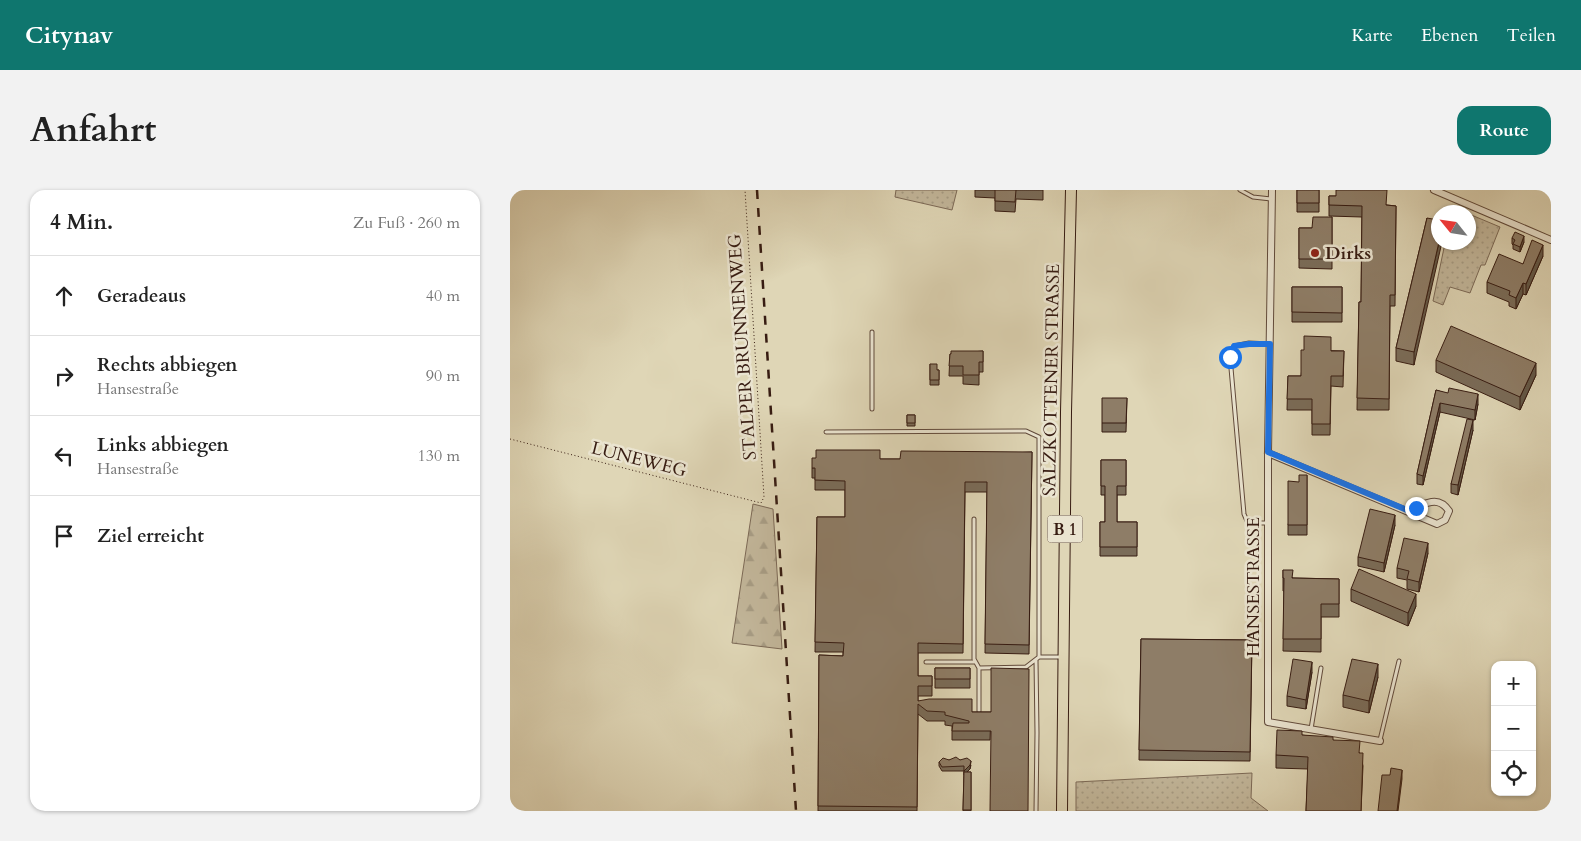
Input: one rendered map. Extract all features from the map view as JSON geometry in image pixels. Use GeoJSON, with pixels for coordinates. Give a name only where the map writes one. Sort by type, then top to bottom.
{"type":"FeatureCollection","features":[{"type":"Feature","properties":{"kind":"main road","name":"SALZKOTTENER STRASSE"},"geometry":{"type":"LineString","coordinates":[[1062,811],[1071,190]]}},
{"type":"Feature","properties":{"kind":"street","name":"HANSESTRASSE"},"geometry":{"type":"LineString","coordinates":[[1272,190],[1268,452],[1268,722],[1310,729]]}},
{"type":"Feature","properties":{"kind":"street"},"geometry":{"type":"LineString","coordinates":[[1434,190],[1551,240]]}},
{"type":"Feature","properties":{"kind":"street"},"geometry":{"type":"LineString","coordinates":[[1268,452],[1437,524],[1445,520],[1449,511],[1444,504],[1438,501],[1431,501],[1407,510]]}},
{"type":"Feature","properties":{"kind":"street"},"geometry":{"type":"LineString","coordinates":[[1310,729],[1380,741]]}},
{"type":"Feature","properties":{"kind":"lane"},"geometry":{"type":"LineString","coordinates":[[1240,190],[1253,197],[1272,199]]}},
{"type":"Feature","properties":{"kind":"lane"},"geometry":{"type":"LineString","coordinates":[[872,332],[872,409]]}},
{"type":"Feature","properties":{"kind":"lane"},"geometry":{"type":"LineString","coordinates":[[1268,523],[1247,521],[1244,514],[1230,357],[1234,346],[1270,344]]}},
{"type":"Feature","properties":{"kind":"lane"},"geometry":{"type":"LineString","coordinates":[[826,432],[1026,431],[1039,437],[1036,811]]}},
{"type":"Feature","properties":{"kind":"lane"},"geometry":{"type":"LineString","coordinates":[[974,519],[974,659],[979,668],[980,711]]}},
{"type":"Feature","properties":{"kind":"lane"},"geometry":{"type":"LineString","coordinates":[[979,668],[1026,666],[1038,658],[1063,657]]}},
{"type":"Feature","properties":{"kind":"lane"},"geometry":{"type":"LineString","coordinates":[[1380,741],[1399,661]]}},
{"type":"Feature","properties":{"kind":"lane"},"geometry":{"type":"LineString","coordinates":[[926,662],[975,662]]}},
{"type":"Feature","properties":{"kind":"lane"},"geometry":{"type":"LineString","coordinates":[[1310,729],[1321,668]]}},
{"type":"Feature","properties":{"kind":"path","name":"STALPER BRUNNENWEG"},"geometry":{"type":"LineString","coordinates":[[745,190],[764,497],[762,503]]}},
{"type":"Feature","properties":{"kind":"path","name":"LUNEWEG"},"geometry":{"type":"LineString","coordinates":[[510,439],[762,503]]}},
{"type":"Feature","properties":{"kind":"green space"},"geometry":{"type":"Polygon","coordinates":[[[896,190],[957,190],[952,210],[895,197],[896,190]]]}},
{"type":"Feature","properties":{"kind":"green space"},"geometry":{"type":"Polygon","coordinates":[[[1476,217],[1500,227],[1485,265],[1481,265],[1470,293],[1450,287],[1443,305],[1433,301],[1444,250],[1476,250],[1476,217]]]}},
{"type":"Feature","properties":{"kind":"green space"},"geometry":{"type":"Polygon","coordinates":[[[753,504],[773,509],[782,649],[732,643],[753,504]]]}},
{"type":"Feature","properties":{"kind":"green space"},"geometry":{"type":"Polygon","coordinates":[[[1252,773],[1251,798],[1268,811],[1076,811],[1076,782],[1252,773]]]}},
{"type":"Feature","properties":{"kind":"building"},"geometry":{"type":"Polygon","coordinates":[[[995,190],[1016,190],[1015,202],[995,201],[995,190]]]}},
{"type":"Feature","properties":{"kind":"building"},"geometry":{"type":"Polygon","coordinates":[[[1297,190],[1319,190],[1319,203],[1297,203],[1297,190]]]}},
{"type":"Feature","properties":{"kind":"building"},"geometry":{"type":"Polygon","coordinates":[[[1336,190],[1387,190],[1386,205],[1396,206],[1395,295],[1390,295],[1389,399],[1357,398],[1362,206],[1329,205],[1329,196],[1336,196],[1336,190]]]}},
{"type":"Feature","properties":{"kind":"building","name":"Dirks"},"geometry":{"type":"Polygon","coordinates":[[[1313,217],[1332,217],[1332,259],[1299,259],[1299,228],[1312,228],[1313,217]]]}},
{"type":"Feature","properties":{"kind":"building"},"geometry":{"type":"Polygon","coordinates":[[[1427,218],[1431,219],[1431,250],[1437,250],[1414,352],[1396,348],[1427,218]]]}},
{"type":"Feature","properties":{"kind":"building"},"geometry":{"type":"Polygon","coordinates":[[[1515,232],[1524,236],[1520,247],[1513,244],[1515,240],[1512,238],[1515,232]]]}},
{"type":"Feature","properties":{"kind":"building"},"geometry":{"type":"Polygon","coordinates":[[[1532,240],[1543,245],[1526,284],[1523,283],[1516,298],[1509,295],[1510,291],[1487,282],[1499,254],[1523,264],[1532,240]]]}},
{"type":"Feature","properties":{"kind":"building"},"geometry":{"type":"Polygon","coordinates":[[[1292,287],[1342,287],[1342,313],[1292,312],[1292,287]]]}},
{"type":"Feature","properties":{"kind":"building"},"geometry":{"type":"Polygon","coordinates":[[[1451,326],[1536,363],[1520,397],[1436,360],[1451,326]]]}},
{"type":"Feature","properties":{"kind":"building"},"geometry":{"type":"Polygon","coordinates":[[[1304,336],[1331,337],[1331,351],[1344,351],[1343,376],[1331,376],[1330,424],[1312,424],[1312,399],[1287,399],[1288,376],[1301,376],[1301,350],[1304,350],[1304,336]]]}},
{"type":"Feature","properties":{"kind":"building"},"geometry":{"type":"Polygon","coordinates":[[[951,351],[983,351],[983,362],[979,362],[979,375],[963,375],[963,366],[949,366],[951,351]]]}},
{"type":"Feature","properties":{"kind":"building"},"geometry":{"type":"Polygon","coordinates":[[[930,364],[937,364],[939,380],[930,380],[930,364]]]}},
{"type":"Feature","properties":{"kind":"building"},"geometry":{"type":"Polygon","coordinates":[[[1449,388],[1478,394],[1475,410],[1440,403],[1423,476],[1417,474],[1436,390],[1448,393],[1449,388]]]}},
{"type":"Feature","properties":{"kind":"building"},"geometry":{"type":"Polygon","coordinates":[[[1102,398],[1127,398],[1126,423],[1102,423],[1102,398]]]}},
{"type":"Feature","properties":{"kind":"building"},"geometry":{"type":"Polygon","coordinates":[[[907,415],[915,415],[915,423],[907,423],[907,415]]]}},
{"type":"Feature","properties":{"kind":"building"},"geometry":{"type":"Polygon","coordinates":[[[1467,419],[1473,420],[1458,485],[1451,484],[1467,419]]]}},
{"type":"Feature","properties":{"kind":"building"},"geometry":{"type":"Polygon","coordinates":[[[816,450],[880,450],[880,459],[900,459],[901,451],[1032,452],[1029,645],[985,644],[987,482],[965,482],[963,644],[918,643],[918,676],[932,676],[932,686],[918,686],[918,701],[929,699],[972,699],[972,712],[991,712],[991,668],[1029,669],[1028,811],[990,811],[991,731],[952,731],[953,723],[969,723],[969,721],[945,715],[945,712],[927,711],[918,704],[917,807],[818,806],[819,655],[843,656],[844,643],[815,642],[817,517],[845,517],[845,481],[815,480],[815,468],[812,468],[812,458],[816,458],[816,450]]]}},
{"type":"Feature","properties":{"kind":"building"},"geometry":{"type":"Polygon","coordinates":[[[1101,460],[1126,460],[1126,486],[1117,486],[1117,522],[1137,522],[1137,547],[1100,547],[1100,522],[1105,522],[1105,486],[1101,486],[1101,460]]]}},
{"type":"Feature","properties":{"kind":"building"},"geometry":{"type":"Polygon","coordinates":[[[1299,475],[1307,475],[1307,525],[1288,525],[1288,481],[1299,482],[1299,475]]]}},
{"type":"Feature","properties":{"kind":"building"},"geometry":{"type":"Polygon","coordinates":[[[1370,509],[1395,515],[1384,563],[1358,557],[1370,509]]]}},
{"type":"Feature","properties":{"kind":"building"},"geometry":{"type":"Polygon","coordinates":[[[1404,538],[1428,543],[1419,582],[1407,579],[1409,571],[1397,568],[1404,538]]]}},
{"type":"Feature","properties":{"kind":"building"},"geometry":{"type":"Polygon","coordinates":[[[1359,569],[1416,594],[1408,613],[1351,589],[1359,569]]]}},
{"type":"Feature","properties":{"kind":"building"},"geometry":{"type":"Polygon","coordinates":[[[1283,570],[1293,570],[1292,578],[1339,579],[1339,604],[1321,604],[1321,639],[1283,639],[1283,570]]]}},
{"type":"Feature","properties":{"kind":"building"},"geometry":{"type":"Polygon","coordinates":[[[1141,639],[1252,640],[1250,752],[1139,750],[1141,639]]]}},
{"type":"Feature","properties":{"kind":"building"},"geometry":{"type":"Polygon","coordinates":[[[1293,659],[1312,662],[1306,700],[1287,696],[1293,659]]]}},
{"type":"Feature","properties":{"kind":"building"},"geometry":{"type":"Polygon","coordinates":[[[1352,659],[1378,664],[1369,701],[1343,695],[1352,659]]]}},
{"type":"Feature","properties":{"kind":"building"},"geometry":{"type":"Polygon","coordinates":[[[935,668],[970,668],[970,679],[935,679],[935,668]]]}},
{"type":"Feature","properties":{"kind":"building"},"geometry":{"type":"Polygon","coordinates":[[[1277,730],[1302,731],[1302,735],[1333,737],[1333,740],[1360,741],[1359,753],[1363,753],[1361,811],[1306,811],[1308,757],[1276,755],[1277,730]]]}},
{"type":"Feature","properties":{"kind":"building"},"geometry":{"type":"Polygon","coordinates":[[[956,757],[960,760],[967,758],[971,761],[964,771],[964,766],[942,767],[939,762],[943,758],[949,760],[956,757]]]}},
{"type":"Feature","properties":{"kind":"building"},"geometry":{"type":"Polygon","coordinates":[[[1391,768],[1402,770],[1397,811],[1378,811],[1382,775],[1390,775],[1391,768]]]}},
{"type":"Feature","properties":{"kind":"building"},"geometry":{"type":"Polygon","coordinates":[[[964,772],[971,772],[971,810],[963,810],[964,772]]]}},
{"type":"Feature","properties":{"kind":"railway"},"geometry":{"type":"LineString","coordinates":[[757,190],[796,811]]}},
{"type":"Feature","properties":{"kind":"place","name":"Dirks"},"geometry":{"type":"Point","coordinates":[1315,253]}},
{"type":"Feature","properties":{"kind":"route"},"geometry":{"type":"LineString","coordinates":[[1230,357],[1234,346],[1260,343],[1270,344],[1268,452],[1407,510],[1416,508]]}}]}
